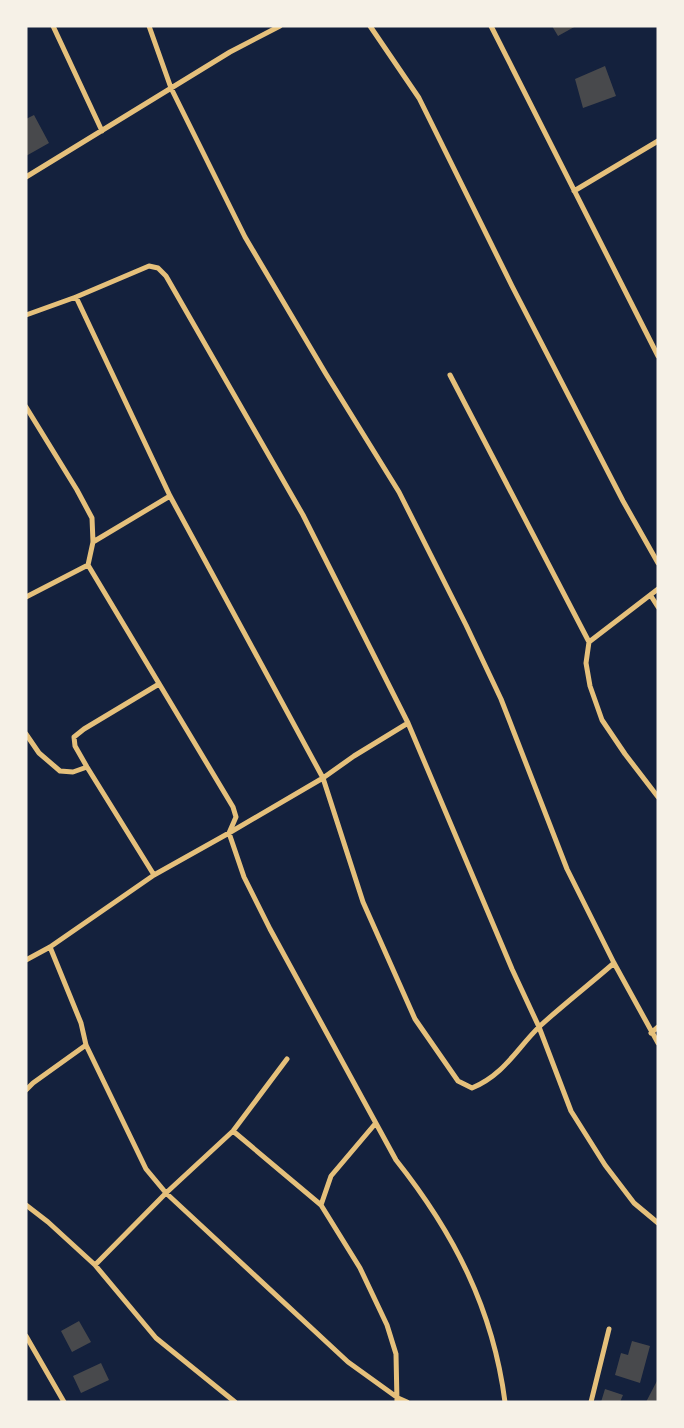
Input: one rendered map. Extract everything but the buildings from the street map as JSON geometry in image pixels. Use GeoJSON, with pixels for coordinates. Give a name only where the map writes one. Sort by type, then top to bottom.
{"type":"FeatureCollection","features":[{"type":"Feature","properties":{"kind":"street"},"geometry":{"type":"LineString","coordinates":[[53,26],[102,130]]}},
{"type":"Feature","properties":{"kind":"street"},"geometry":{"type":"LineString","coordinates":[[149,26],[172,88],[245,237],[404,501],[502,698],[567,869],[614,963],[658,1043]]}},
{"type":"Feature","properties":{"kind":"street"},"geometry":{"type":"LineString","coordinates":[[26,177],[270,28],[280,26]]}},
{"type":"Feature","properties":{"kind":"street"},"geometry":{"type":"LineString","coordinates":[[370,26],[419,98],[516,295],[623,501],[658,563]]}},
{"type":"Feature","properties":{"kind":"street"},"geometry":{"type":"LineString","coordinates":[[491,26],[658,356]]}},
{"type":"Feature","properties":{"kind":"street"},"geometry":{"type":"LineString","coordinates":[[574,191],[658,141]]}},
{"type":"Feature","properties":{"kind":"street"},"geometry":{"type":"LineString","coordinates":[[26,315],[76,297],[149,266],[158,268],[166,276],[303,515],[408,723],[508,960],[539,1027],[571,1111],[605,1165],[634,1203],[658,1223]]}},
{"type":"Feature","properties":{"kind":"street"},"geometry":{"type":"LineString","coordinates":[[76,297],[170,496],[323,778],[363,902],[415,1019],[458,1081],[472,1088],[481,1084],[509,1062],[539,1027],[614,963]]}},
{"type":"Feature","properties":{"kind":"street"},"geometry":{"type":"LineString","coordinates":[[450,375],[589,642],[586,663],[590,686],[602,720],[624,754],[658,797]]}},
{"type":"Feature","properties":{"kind":"street"},"geometry":{"type":"LineString","coordinates":[[26,408],[77,490],[92,518],[93,542],[88,565],[233,807],[236,817],[229,833],[244,877],[270,929],[375,1124],[396,1160],[418,1187],[436,1215],[469,1276],[492,1336],[505,1402]]}},
{"type":"Feature","properties":{"kind":"street"},"geometry":{"type":"LineString","coordinates":[[93,542],[170,496]]}},
{"type":"Feature","properties":{"kind":"street"},"geometry":{"type":"LineString","coordinates":[[26,597],[88,565]]}},
{"type":"Feature","properties":{"kind":"street"},"geometry":{"type":"LineString","coordinates":[[589,642],[658,589]]}},
{"type":"Feature","properties":{"kind":"street"},"geometry":{"type":"LineString","coordinates":[[651,596],[658,607]]}},
{"type":"Feature","properties":{"kind":"street"},"geometry":{"type":"LineString","coordinates":[[154,875],[87,767],[75,746],[74,737],[159,684]]}},
{"type":"Feature","properties":{"kind":"street"},"geometry":{"type":"LineString","coordinates":[[26,960],[50,947],[154,875],[323,778],[354,756],[408,723]]}},
{"type":"Feature","properties":{"kind":"street"},"geometry":{"type":"LineString","coordinates":[[26,734],[39,753],[60,771],[73,772],[87,767]]}},
{"type":"Feature","properties":{"kind":"street"},"geometry":{"type":"LineString","coordinates":[[50,947],[81,1023],[86,1045],[146,1168],[166,1194],[348,1362],[398,1400],[407,1402]]}},
{"type":"Feature","properties":{"kind":"street"},"geometry":{"type":"LineString","coordinates":[[651,1033],[658,1027]]}},
{"type":"Feature","properties":{"kind":"street"},"geometry":{"type":"LineString","coordinates":[[26,1090],[86,1045]]}},
{"type":"Feature","properties":{"kind":"street"},"geometry":{"type":"LineString","coordinates":[[95,1265],[233,1131],[287,1059]]}},
{"type":"Feature","properties":{"kind":"street"},"geometry":{"type":"LineString","coordinates":[[321,1205],[331,1176],[375,1124]]}},
{"type":"Feature","properties":{"kind":"street"},"geometry":{"type":"LineString","coordinates":[[233,1131],[321,1205],[360,1268],[387,1325],[396,1354],[398,1400]]}},
{"type":"Feature","properties":{"kind":"street"},"geometry":{"type":"LineString","coordinates":[[26,1205],[48,1222],[95,1265],[156,1338],[235,1402]]}},
{"type":"Feature","properties":{"kind":"street"},"geometry":{"type":"LineString","coordinates":[[591,1402],[609,1329]]}},
{"type":"Feature","properties":{"kind":"street"},"geometry":{"type":"LineString","coordinates":[[26,1336],[64,1402]]}}]}
